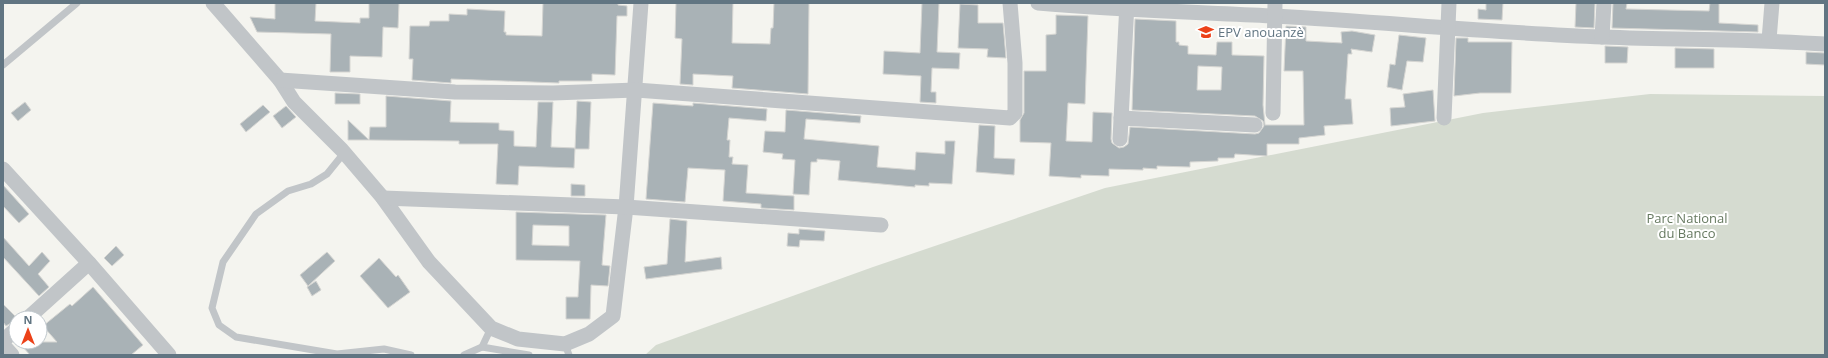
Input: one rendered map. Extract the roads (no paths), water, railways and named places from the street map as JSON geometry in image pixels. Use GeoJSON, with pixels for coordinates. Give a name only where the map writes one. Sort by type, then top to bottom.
{"type":"FeatureCollection","features":[{"type":"Feature","properties":{"kind":"street"},"geometry":{"type":"LineString","coordinates":[[213,3],[280,80],[294,102],[344,153],[383,198],[429,262],[491,328],[518,339],[567,349],[614,316],[626,207],[636,90],[641,3]]}},
{"type":"Feature","properties":{"kind":"street"},"geometry":{"type":"LineString","coordinates":[[280,80],[455,92],[553,93],[636,90],[1010,118],[1015,113],[1015,63],[1010,3]]}},
{"type":"Feature","properties":{"kind":"street"},"geometry":{"type":"LineString","coordinates":[[1038,3],[1274,9],[1448,28],[1602,37],[1742,41],[1769,40],[1825,44]]}},
{"type":"Feature","properties":{"kind":"street"},"geometry":{"type":"LineString","coordinates":[[1444,118],[1449,3]]}},
{"type":"Feature","properties":{"kind":"street"},"geometry":{"type":"LineString","coordinates":[[1602,37],[1604,3]]}},
{"type":"Feature","properties":{"kind":"street"},"geometry":{"type":"LineString","coordinates":[[1769,40],[1772,3]]}},
{"type":"Feature","properties":{"kind":"street"},"geometry":{"type":"LineString","coordinates":[[1120,139],[1126,6]]}},
{"type":"Feature","properties":{"kind":"street"},"geometry":{"type":"LineString","coordinates":[[1273,113],[1274,9]]}},
{"type":"Feature","properties":{"kind":"street"},"geometry":{"type":"LineString","coordinates":[[1121,118],[1255,124]]}},
{"type":"Feature","properties":{"kind":"street"},"geometry":{"type":"LineString","coordinates":[[3,169],[169,355]]}},
{"type":"Feature","properties":{"kind":"street"},"geometry":{"type":"LineString","coordinates":[[383,198],[626,207],[881,225]]}},
{"type":"Feature","properties":{"kind":"street"},"geometry":{"type":"LineString","coordinates":[[37,310],[88,263]]}},
{"type":"Feature","properties":{"kind":"street"},"geometry":{"type":"LineString","coordinates":[[3,345],[12,355]]}},
{"type":"Feature","properties":{"kind":"lane"},"geometry":{"type":"LineString","coordinates":[[3,65],[77,3]]}},
{"type":"Feature","properties":{"kind":"lane"},"geometry":{"type":"LineString","coordinates":[[344,153],[327,174],[311,184],[288,191],[256,214],[223,262],[212,308],[219,325],[236,337],[337,354],[384,349],[411,355]]}},
{"type":"Feature","properties":{"kind":"lane"},"geometry":{"type":"LineString","coordinates":[[482,347],[491,328]]}},
{"type":"Feature","properties":{"kind":"lane"},"geometry":{"type":"LineString","coordinates":[[464,355],[482,347],[529,355]]}},
{"type":"Feature","properties":{"kind":"place","name":"EPV anouanzè"},"geometry":{"type":"Point","coordinates":[1206,32]}},
{"type":"Feature","properties":{"kind":"park label","name":"Parc National du Banco"},"geometry":{"type":"Point","coordinates":[1687,226]}}]}
